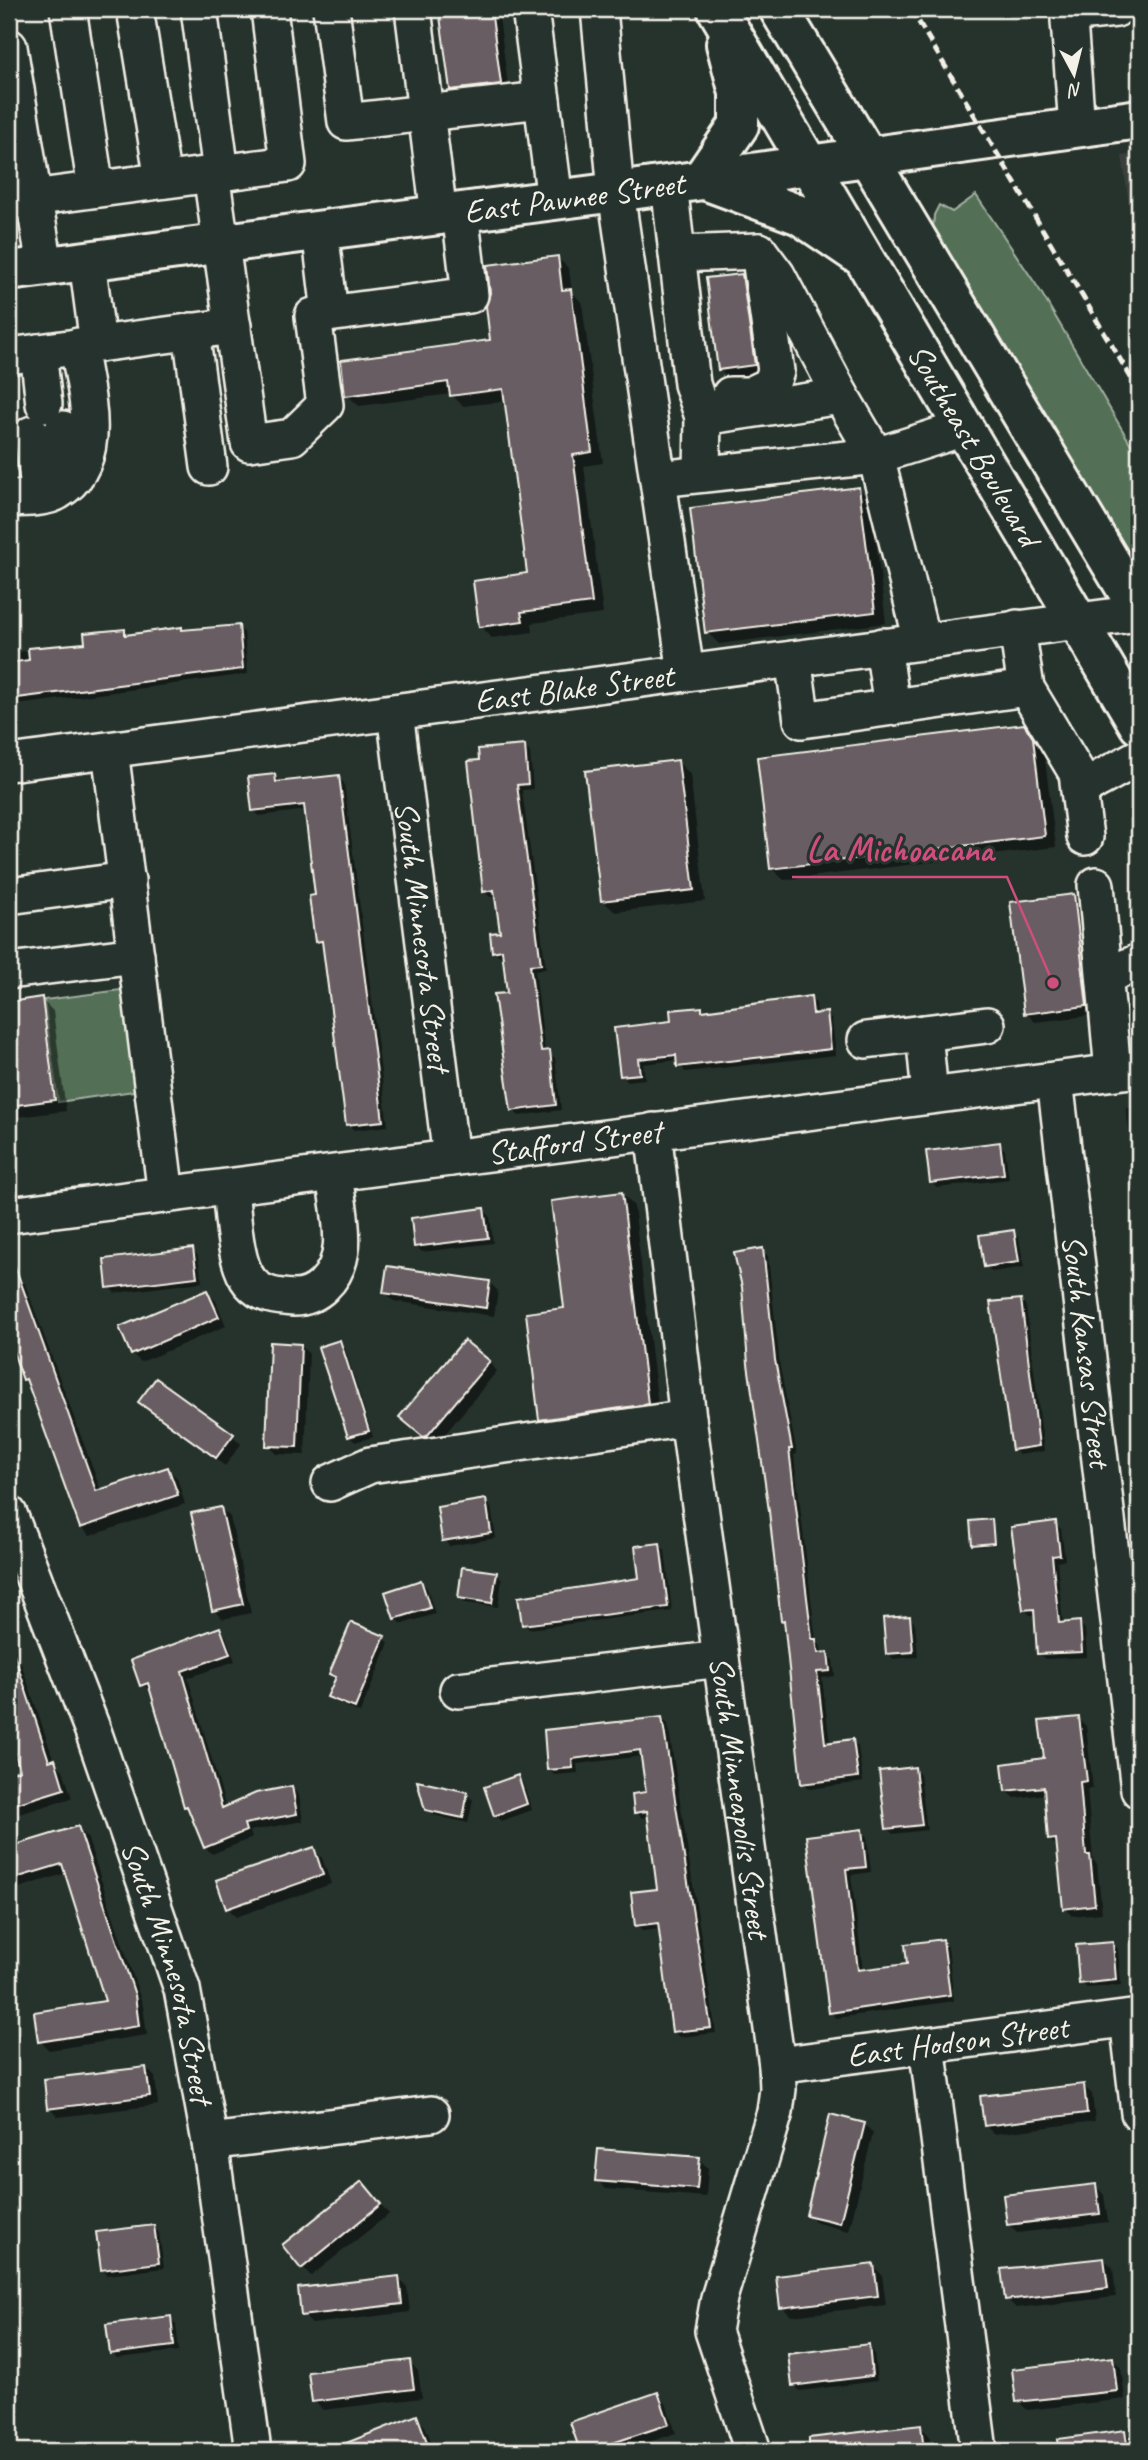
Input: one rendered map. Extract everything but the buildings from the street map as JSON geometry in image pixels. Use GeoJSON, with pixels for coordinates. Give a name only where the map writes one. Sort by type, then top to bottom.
{"type":"FeatureCollection","features":[{"type":"Feature","properties":{"kind":"main road","name":"Southeast Boulevard"},"geometry":{"type":"LineString","coordinates":[[779,9],[1139,611]]}},
{"type":"Feature","properties":{"kind":"main road","name":"Southeast Boulevard"},"geometry":{"type":"LineString","coordinates":[[717,10],[811,165],[1075,620],[1139,725]]}},
{"type":"Feature","properties":{"kind":"main road"},"geometry":{"type":"LineString","coordinates":[[717,10],[739,93],[739,125],[685,181],[800,215],[831,234],[868,263]]}},
{"type":"Feature","properties":{"kind":"main road","name":"East Pawnee Street"},"geometry":{"type":"LineString","coordinates":[[27,269],[616,192],[1139,119]]}},
{"type":"Feature","properties":{"kind":"street"},"geometry":{"type":"LineString","coordinates":[[68,9],[96,189]]}},
{"type":"Feature","properties":{"kind":"street"},"geometry":{"type":"LineString","coordinates":[[135,9],[163,180]]}},
{"type":"Feature","properties":{"kind":"street"},"geometry":{"type":"LineString","coordinates":[[199,9],[221,243],[249,443],[292,437],[325,405],[313,316],[470,295],[426,114],[413,9]]}},
{"type":"Feature","properties":{"kind":"street"},"geometry":{"type":"LineString","coordinates":[[21,199],[288,164],[269,9]]}},
{"type":"Feature","properties":{"kind":"street"},"geometry":{"type":"LineString","coordinates":[[331,9],[346,122],[542,100]]}},
{"type":"Feature","properties":{"kind":"street"},"geometry":{"type":"LineString","coordinates":[[419,54],[436,34],[433,9]]}},
{"type":"Feature","properties":{"kind":"street"},"geometry":{"type":"LineString","coordinates":[[538,9],[531,9],[555,200]]}},
{"type":"Feature","properties":{"kind":"street"},"geometry":{"type":"LineString","coordinates":[[599,9],[616,192],[686,673]]}},
{"type":"Feature","properties":{"kind":"street"},"geometry":{"type":"LineString","coordinates":[[1077,127],[1069,21],[1078,13],[1116,9]]}},
{"type":"Feature","properties":{"kind":"street"},"geometry":{"type":"LineString","coordinates":[[9,47],[27,269]]}},
{"type":"Feature","properties":{"kind":"street"},"geometry":{"type":"LineString","coordinates":[[685,181],[678,262],[692,384],[703,417],[702,474]]}},
{"type":"Feature","properties":{"kind":"street"},"geometry":{"type":"LineString","coordinates":[[320,230],[330,313]]}},
{"type":"Feature","properties":{"kind":"street"},"geometry":{"type":"LineString","coordinates":[[678,262],[760,251]]}},
{"type":"Feature","properties":{"kind":"street"},"geometry":{"type":"LineString","coordinates":[[678,262],[695,293],[708,387],[723,396],[750,395],[771,385],[775,371],[760,251]]}},
{"type":"Feature","properties":{"kind":"street"},"geometry":{"type":"LineString","coordinates":[[760,251],[777,275],[876,456],[922,641]]}},
{"type":"Feature","properties":{"kind":"street"},"geometry":{"type":"LineString","coordinates":[[47,451],[52,350],[87,261]]}},
{"type":"Feature","properties":{"kind":"street"},"geometry":{"type":"LineString","coordinates":[[52,350],[233,326]]}},
{"type":"Feature","properties":{"kind":"street"},"geometry":{"type":"LineString","coordinates":[[191,331],[209,467]]}},
{"type":"Feature","properties":{"kind":"street"},"geometry":{"type":"LineString","coordinates":[[47,451],[52,350]]}},
{"type":"Feature","properties":{"kind":"street"},"geometry":{"type":"LineString","coordinates":[[47,451],[91,436],[52,350]]}},
{"type":"Feature","properties":{"kind":"street"},"geometry":{"type":"LineString","coordinates":[[703,417],[841,396]]}},
{"type":"Feature","properties":{"kind":"street"},"geometry":{"type":"LineString","coordinates":[[658,479],[876,456],[964,428]]}},
{"type":"Feature","properties":{"kind":"street","name":"East Blake Street"},"geometry":{"type":"LineString","coordinates":[[9,763],[1139,611]]}},
{"type":"Feature","properties":{"kind":"street"},"geometry":{"type":"LineString","coordinates":[[1017,628],[1026,688],[1077,772],[1085,836]]}},
{"type":"Feature","properties":{"kind":"street"},"geometry":{"type":"LineString","coordinates":[[883,646],[892,707]]}},
{"type":"Feature","properties":{"kind":"street"},"geometry":{"type":"LineString","coordinates":[[793,659],[802,720],[1026,688]]}},
{"type":"Feature","properties":{"kind":"street","name":"South Minnesota Street"},"geometry":{"type":"LineString","coordinates":[[395,712],[451,1158]]}},
{"type":"Feature","properties":{"kind":"street"},"geometry":{"type":"LineString","coordinates":[[110,750],[166,1195]]}},
{"type":"Feature","properties":{"kind":"street"},"geometry":{"type":"LineString","coordinates":[[1079,790],[1139,757]]}},
{"type":"Feature","properties":{"kind":"street"},"geometry":{"type":"LineString","coordinates":[[9,896],[127,880]]}},
{"type":"Feature","properties":{"kind":"street"},"geometry":{"type":"LineString","coordinates":[[1096,885],[1105,976],[1126,1070]]}},
{"type":"Feature","properties":{"kind":"street"},"geometry":{"type":"LineString","coordinates":[[9,971],[136,955]]}},
{"type":"Feature","properties":{"kind":"street"},"geometry":{"type":"LineString","coordinates":[[1105,976],[1139,962]]}},
{"type":"Feature","properties":{"kind":"street"},"geometry":{"type":"LineString","coordinates":[[866,1040],[987,1025]]}},
{"type":"Feature","properties":{"kind":"street"},"geometry":{"type":"LineString","coordinates":[[924,1033],[930,1095]]}},
{"type":"Feature","properties":{"kind":"street","name":"Stafford Street"},"geometry":{"type":"LineString","coordinates":[[9,1215],[1126,1070]]}},
{"type":"Feature","properties":{"kind":"street","name":"South Kansas Street"},"geometry":{"type":"LineString","coordinates":[[1055,1080],[1139,1790]]}},
{"type":"Feature","properties":{"kind":"street","name":"South Minneapolis Street"},"geometry":{"type":"LineString","coordinates":[[653,1131],[688,1418],[777,2065],[775,2112],[719,2298],[713,2331],[752,2451]]}},
{"type":"Feature","properties":{"kind":"street"},"geometry":{"type":"LineString","coordinates":[[230,1188],[238,1252],[250,1282],[272,1297],[300,1298],[317,1292],[337,1273],[342,1248],[334,1174]]}},
{"type":"Feature","properties":{"kind":"street"},"geometry":{"type":"LineString","coordinates":[[331,1483],[370,1465],[688,1418]]}},
{"type":"Feature","properties":{"kind":"street","name":"South Minnesota Street"},"geometry":{"type":"LineString","coordinates":[[9,1514],[93,1731],[182,1989],[209,2142],[253,2451]]}},
{"type":"Feature","properties":{"kind":"street"},"geometry":{"type":"LineString","coordinates":[[458,1690],[721,1659]]}},
{"type":"Feature","properties":{"kind":"street"},"geometry":{"type":"LineString","coordinates":[[1134,2018],[1139,2113]]}},
{"type":"Feature","properties":{"kind":"street","name":"East Hodson Street"},"geometry":{"type":"LineString","coordinates":[[777,2065],[1134,2018]]}},
{"type":"Feature","properties":{"kind":"street"},"geometry":{"type":"LineString","coordinates":[[927,2045],[979,2451]]}},
{"type":"Feature","properties":{"kind":"street"},"geometry":{"type":"LineString","coordinates":[[209,2142],[431,2114]]}},
{"type":"Feature","properties":{"kind":"shaded area"},"geometry":{"type":"Polygon","coordinates":[[[1139,153],[1139,273],[1122,156],[1139,153]]]}},
{"type":"Feature","properties":{"kind":"green space"},"geometry":{"type":"Polygon","coordinates":[[[976,195],[1039,289],[1139,458],[1139,586],[933,229],[934,215],[939,205],[952,212],[976,195]]]}},
{"type":"Feature","properties":{"kind":"green space"},"geometry":{"type":"Polygon","coordinates":[[[128,989],[141,1090],[58,1102],[44,1000],[128,989]]]}},
{"type":"Feature","properties":{"kind":"railway"},"geometry":{"type":"LineString","coordinates":[[911,9],[1139,391]]}},
{"type":"Feature","properties":{"kind":"place","name":"La Michoacana"},"geometry":{"type":"Point","coordinates":[1053,983]}}]}
